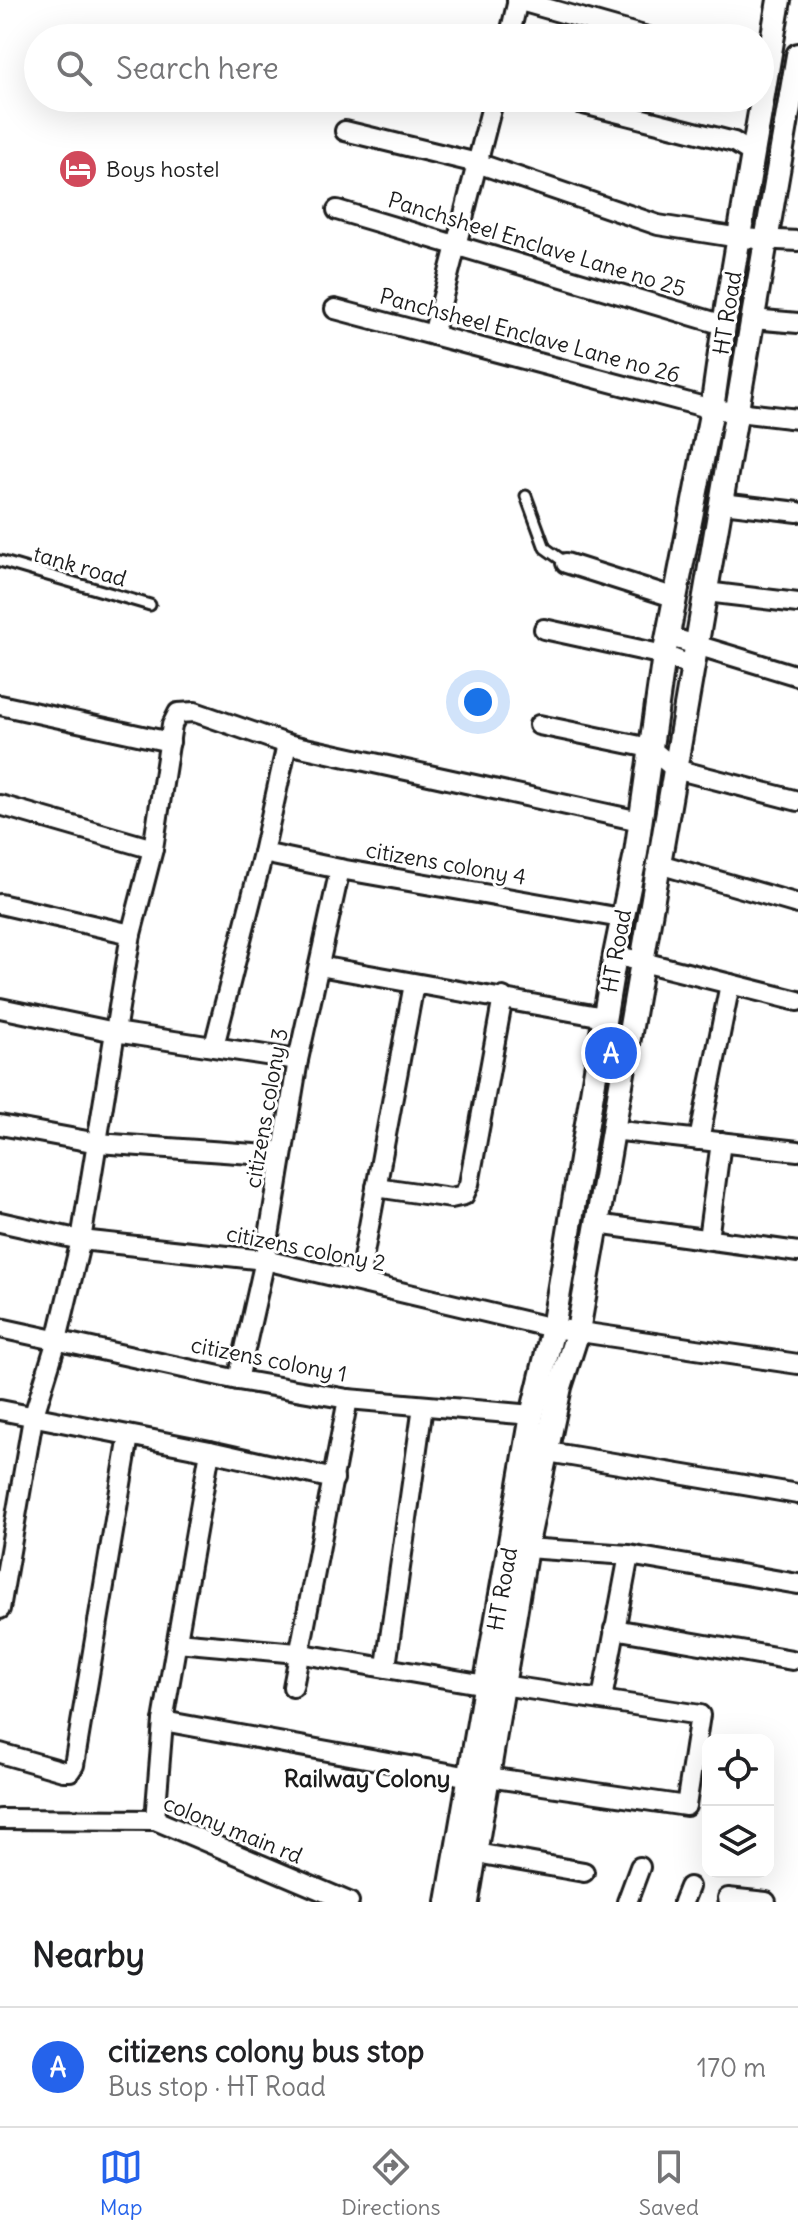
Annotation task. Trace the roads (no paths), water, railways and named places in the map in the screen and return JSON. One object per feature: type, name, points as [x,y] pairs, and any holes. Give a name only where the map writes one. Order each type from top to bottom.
[{"type":"street","points":[[512,24],[518,0],[602,24]]},
{"type":"street","name":"HT Road","points":[[774,24],[779,0]]},
{"type":"street","name":"HT Road","points":[[494,1685],[560,1387],[578,1331],[738,413],[765,238],[791,141],[798,55]]},
{"type":"street","points":[[433,335],[490,112]]},
{"type":"street","points":[[615,112],[734,142],[753,154]]},
{"type":"street","name":"HT Road","points":[[448,1902],[479,1777],[532,1415],[553,1328],[667,646],[712,409],[758,112]]},
{"type":"street","points":[[345,131],[477,163],[658,225],[740,238],[798,241]]},
{"type":"street","name":"Panchsheel Enclave Lane no 25","points":[[337,210],[724,325]]},
{"type":"street","name":"Panchsheel Enclave Lane no 26","points":[[335,309],[712,409],[798,419]]},
{"type":"street","points":[[752,319],[798,323]]},
{"type":"street","points":[[722,503],[798,512]]},
{"type":"street","points":[[566,563],[676,598]]},
{"type":"street","points":[[706,592],[798,603]]},
{"type":"street","points":[[544,629],[667,646],[696,643],[798,676]]},
{"type":"street","points":[[667,646],[692,666]]},
{"type":"street","points":[[0,705],[170,742]]},
{"type":"street","points":[[0,1609],[33,1418],[57,1340],[81,1240],[131,934],[153,849],[172,725],[178,713],[195,712],[287,744],[640,821]]},
{"type":"street","points":[[539,725],[650,748],[675,769],[798,801]]},
{"type":"street","points":[[214,1046],[287,744]]},
{"type":"street","points":[[0,805],[153,849]]},
{"type":"street","name":"citizens colony 4","points":[[263,853],[621,918]]},
{"type":"street","points":[[659,864],[798,904]]},
{"type":"street","name":"citizens colony 3","points":[[238,1380],[265,1260],[298,1060],[340,869]]},
{"type":"street","points":[[0,904],[131,934]]},
{"type":"street","points":[[615,955],[798,1001]]},
{"type":"street","points":[[319,966],[604,1017]]},
{"type":"street","points":[[359,1280],[414,984]]},
{"type":"street","points":[[699,1140],[730,984]]},
{"type":"street","points":[[376,1187],[451,1198],[464,1195],[469,1184],[503,997]]},
{"type":"street","points":[[0,1008],[115,1032],[298,1060]]},
{"type":"street","points":[[0,1125],[98,1143],[281,1156]]},
{"type":"street","points":[[612,1130],[798,1151]]},
{"type":"street","points":[[708,1239],[721,1142]]},
{"type":"street","name":"citizens colony 2","points":[[0,1222],[81,1240],[265,1260],[553,1328],[798,1364]]},
{"type":"street","points":[[597,1224],[798,1252]]},
{"type":"street","name":"citizens colony 1","points":[[0,1328],[238,1380],[348,1399],[532,1415]]},
{"type":"street","points":[[293,1687],[297,1653],[348,1399]]},
{"type":"street","points":[[386,1666],[423,1406]]},
{"type":"street","points":[[0,1410],[334,1479]]},
{"type":"street","points":[[0,1753],[63,1771],[70,1771],[74,1765],[129,1436]]},
{"type":"street","points":[[155,1820],[163,1721],[210,1451]]},
{"type":"street","points":[[548,1452],[798,1494]]},
{"type":"street","points":[[0,1504],[19,1508]]},
{"type":"street","points":[[526,1548],[629,1555],[798,1584]]},
{"type":"street","points":[[602,1699],[629,1555]]},
{"type":"street","points":[[614,1629],[792,1660]]},
{"type":"street","points":[[163,1721],[479,1777],[686,1806],[700,1715],[297,1653],[177,1642]]},
{"type":"street","name":"HT Road","points":[[467,1902],[476,1853],[479,1777]]},
{"type":"street","name":"colony main rd","points":[[0,1819],[155,1820],[349,1902]]},
{"type":"street","points":[[476,1853],[584,1872]]},
{"type":"street","points":[[627,1902],[640,1867]]},
{"type":"street","points":[[728,1898],[766,1902]]},
{"type":"lane","points":[[526,496],[545,548],[566,563]]},
{"type":"lane","name":"tank road","points":[[0,561],[150,605]]},
{"type":"place","name":"Boys hostel","points":[[78,169]]},
{"type":"place","name":"citizens colony bus stop","points":[[611,1053]]},
{"type":"district","name":"Railway Colony","points":[[367,1778]]}]
